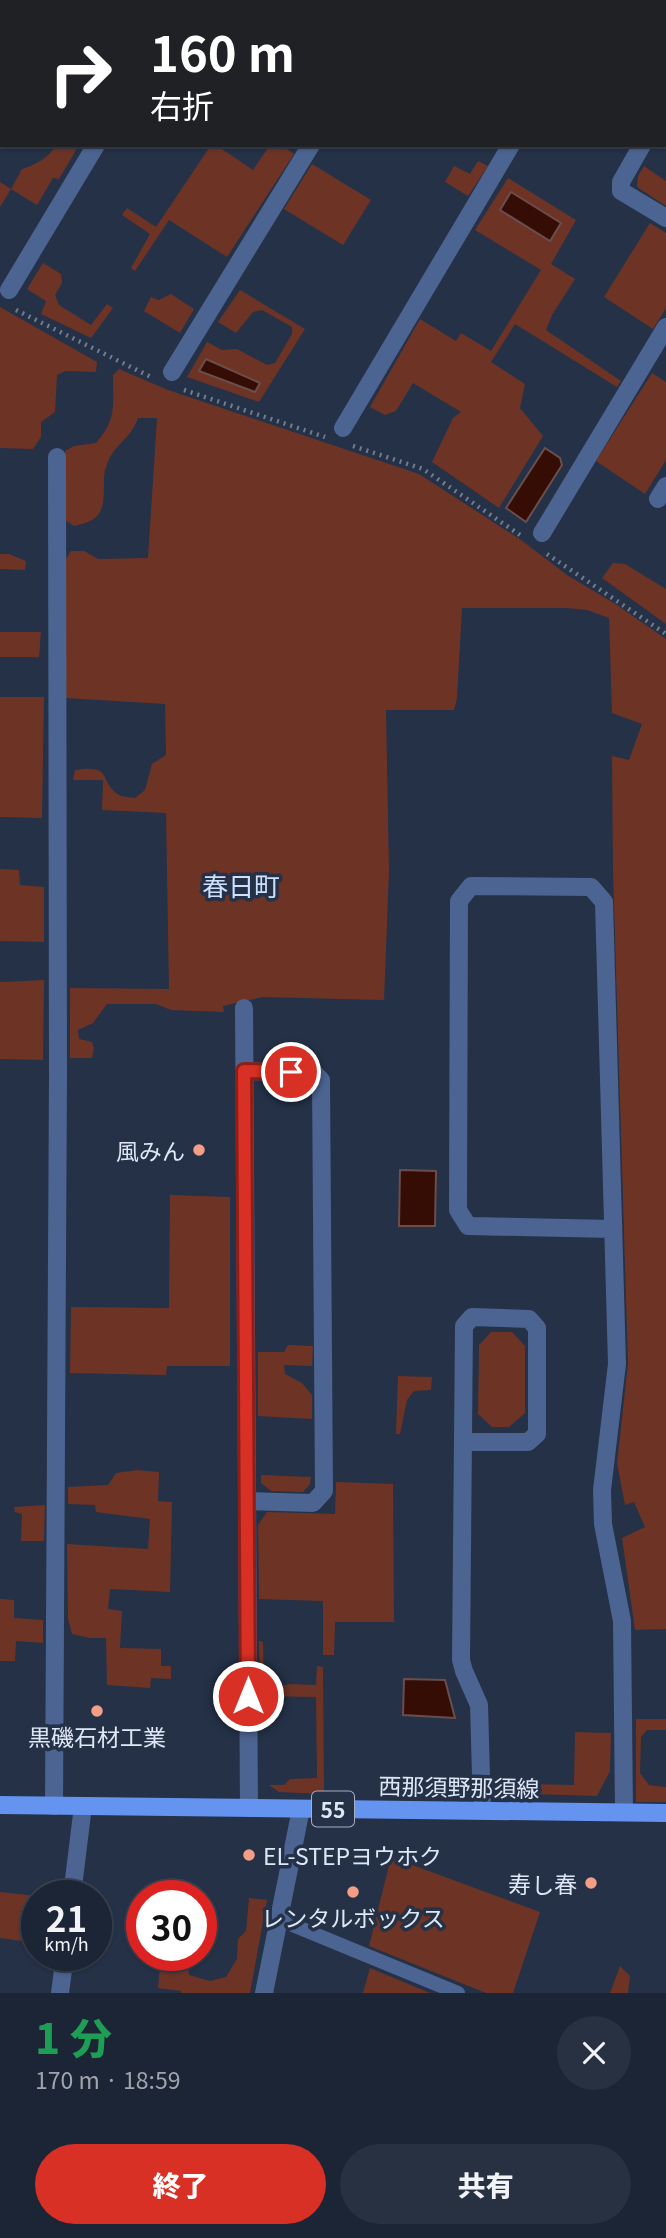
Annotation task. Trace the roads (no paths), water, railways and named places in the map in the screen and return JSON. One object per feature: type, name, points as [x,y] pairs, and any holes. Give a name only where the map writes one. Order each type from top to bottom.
[{"type":"main road","name":"西那須野那須線","points":[[0,1805],[666,1813]]},
{"type":"street","points":[[9,290],[95,147]]},
{"type":"street","points":[[171,381],[310,147]]},
{"type":"street","points":[[342,438],[510,147]]},
{"type":"street","points":[[641,147],[621,181],[621,191],[666,218]]},
{"type":"street","points":[[542,533],[666,327]]},
{"type":"street","points":[[54,1806],[58,1102],[57,457]]},
{"type":"street","points":[[612,1229],[468,1226],[458,1210],[459,901],[471,886],[591,887],[604,902],[617,1364],[602,1490],[603,1524],[622,1621],[624,1812]]},
{"type":"street","points":[[244,1008],[249,1808]]},
{"type":"street","points":[[244,1071],[314,1073],[321,1080],[324,1491],[313,1503],[248,1501]]},
{"type":"street","points":[[463,1442],[528,1442],[537,1434],[537,1328],[529,1319],[472,1317],[464,1326],[461,1660],[479,1705],[482,1810]]},
{"type":"street","points":[[74,1880],[83,1806]]},
{"type":"street","points":[[264,1993],[301,1809]]},
{"type":"street","points":[[60,1993],[63,1971]]},
{"type":"lane","points":[[278,1919],[458,1993]]},
{"type":"place","name":"風みん","points":[[199,1150]]},
{"type":"place","name":"黒磯石材工業","points":[[97,1711]]},
{"type":"place","name":"EL-STEPヨウホク","points":[[249,1855]]},
{"type":"place","name":"寿し春","points":[[591,1883]]},
{"type":"place","name":"レンタルボックス","points":[[353,1892]]},
{"type":"district","name":"春日町","points":[[241,884]]}]
